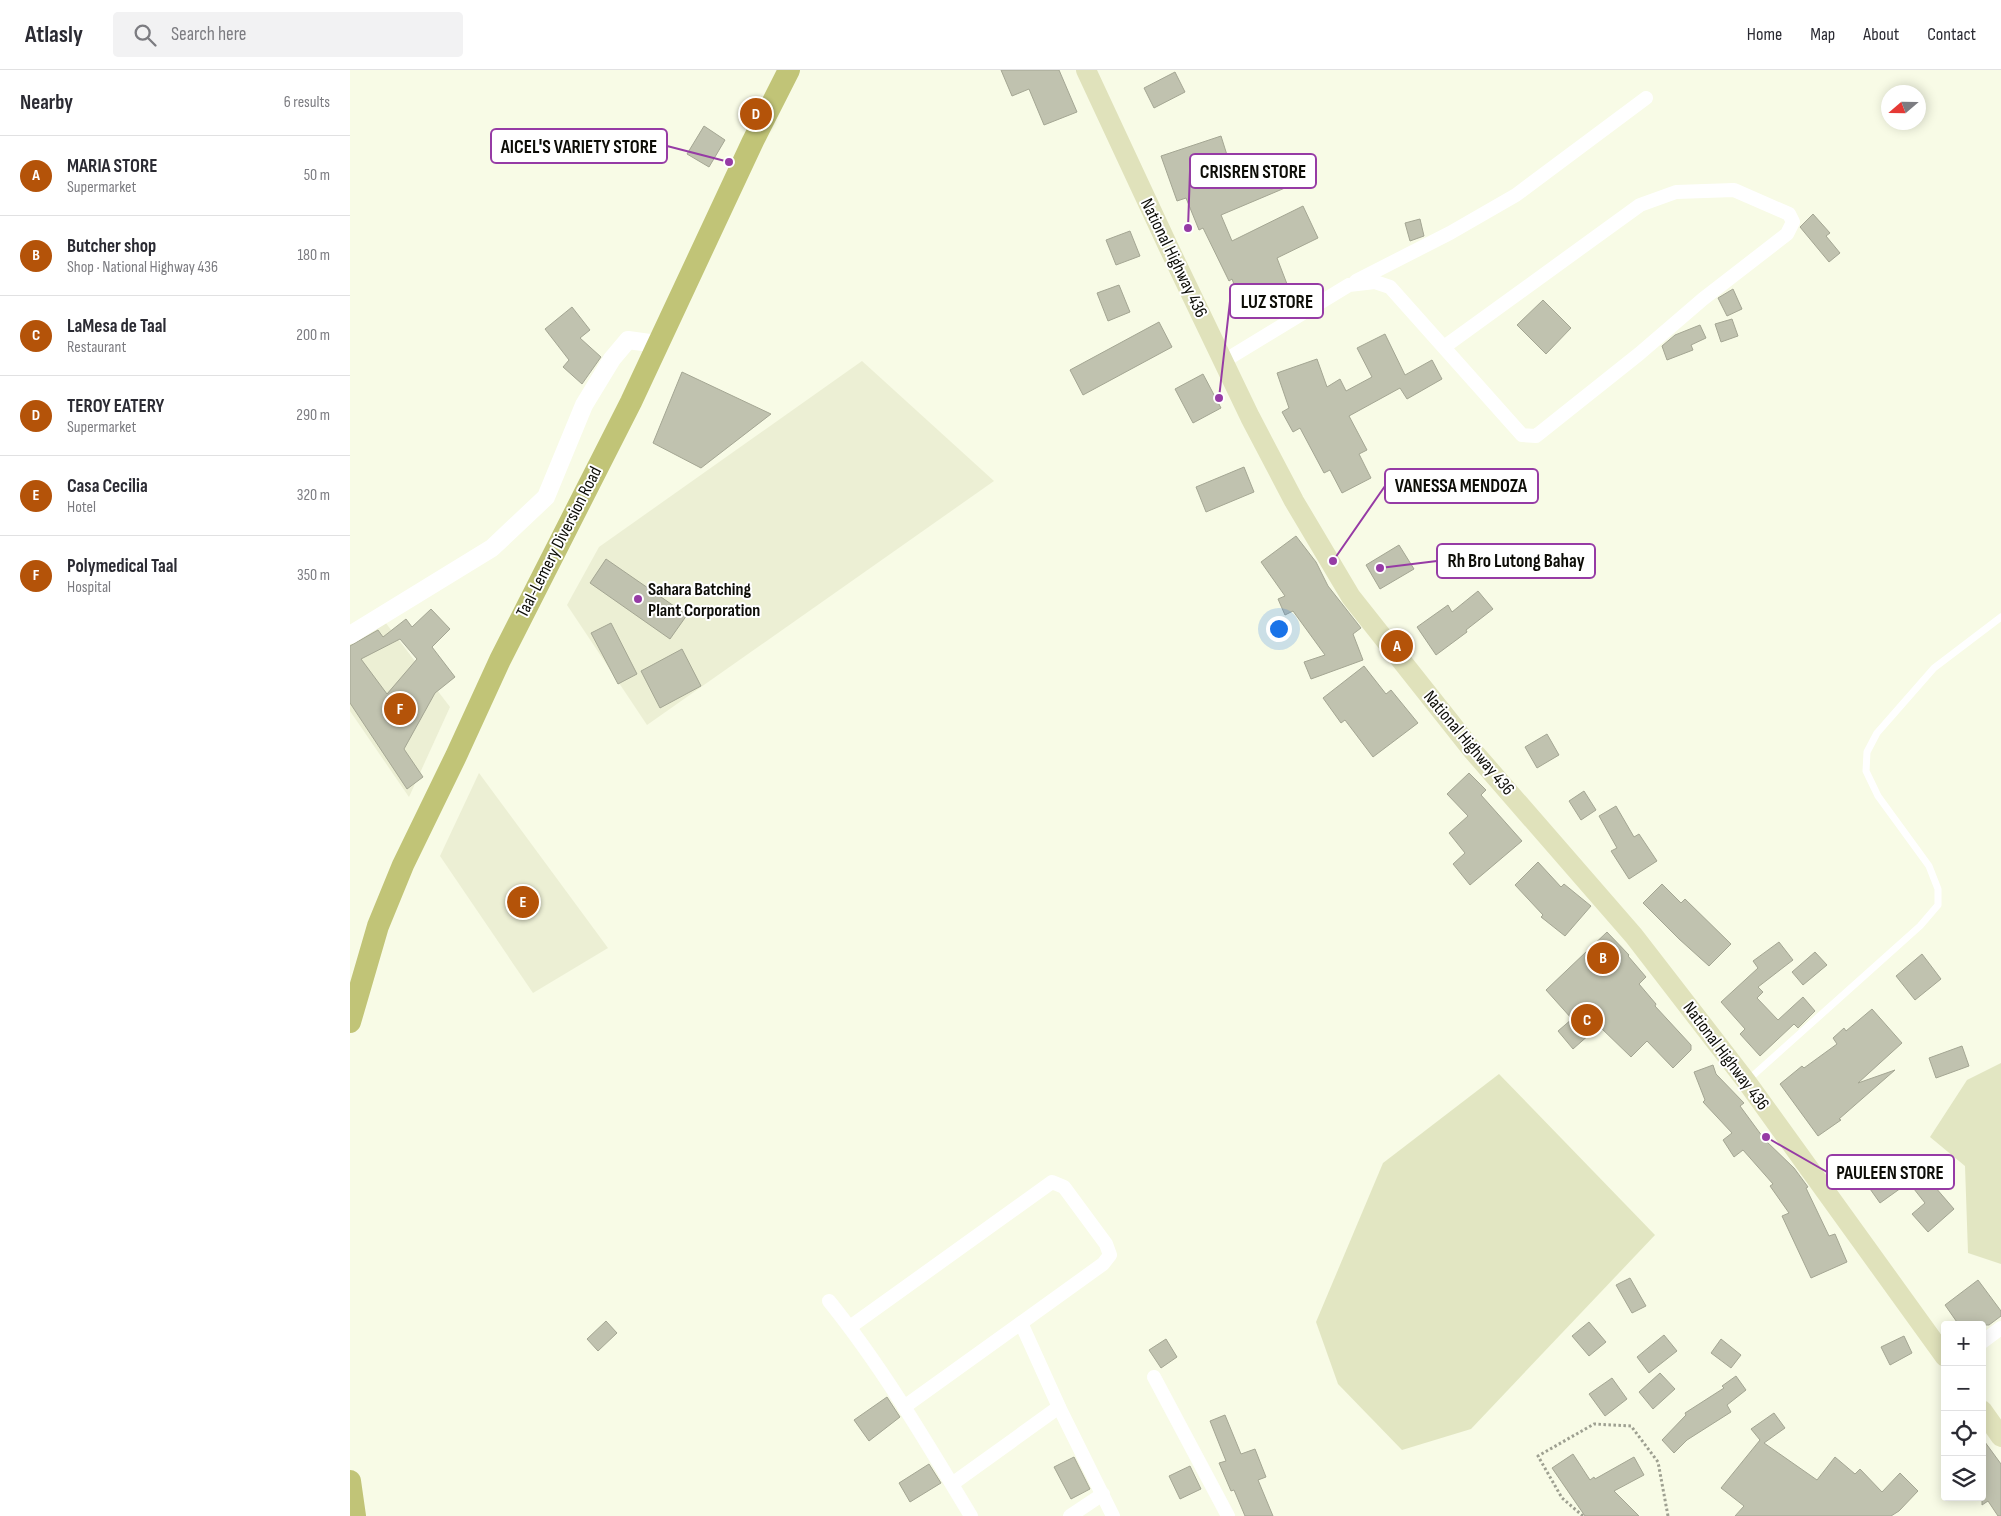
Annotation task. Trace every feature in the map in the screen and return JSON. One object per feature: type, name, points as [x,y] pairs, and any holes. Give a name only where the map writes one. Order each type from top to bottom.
[{"type":"main road","name":"Taal-Lemery Diversion Road","points":[[350,1022],[378,926],[403,865],[500,660],[631,402],[753,141],[789,70]]},
{"type":"main road","name":"National Highway 436","points":[[1086,70],[1168,246],[1294,501],[1351,597],[1473,750],[1634,936],[1746,1081],[1941,1351]]},
{"type":"main road","points":[[1983,1411],[2001,1437]]},
{"type":"main road","points":[[350,1480],[355,1516]]},
{"type":"street","points":[[1224,361],[1349,285],[1516,195],[1646,98]]},
{"type":"street","points":[[1349,285],[1375,282],[1390,287],[1522,435],[1536,436],[1703,299],[1787,234],[1793,222],[1789,214],[1734,190],[1676,192],[1640,205],[1444,347]]},
{"type":"street","points":[[350,634],[492,548],[546,497],[584,404],[612,359],[628,340],[657,344]]},
{"type":"street","points":[[850,1327],[1052,1182],[1064,1187],[1106,1244],[1110,1255],[1103,1264],[904,1407]]},
{"type":"street","points":[[830,1301],[850,1327],[904,1407],[971,1516]]},
{"type":"street","points":[[1020,1323],[1113,1516]]},
{"type":"street","points":[[1986,1339],[2001,1328]]},
{"type":"street","points":[[1154,1377],[1228,1516]]},
{"type":"street","points":[[952,1484],[1059,1407]]},
{"type":"street","points":[[1070,1516],[1104,1494]]},
{"type":"lane","points":[[1746,1081],[1920,926],[1938,905],[1938,889],[1929,866],[1878,796],[1866,771],[1867,752],[1877,733],[1934,668],[2001,617]]},
{"type":"path","points":[[1583,1516],[1562,1498],[1538,1456],[1594,1424],[1631,1426],[1658,1462],[1668,1516]]},
{"type":"shaded area","points":[[862,361],[994,481],[647,725],[567,605],[599,547]]},
{"type":"shaded area","points":[[385,622],[450,707],[409,797],[350,711],[350,645]]},
{"type":"shaded area","points":[[479,773],[608,948],[533,993],[440,856]]},
{"type":"shaded area","points":[[2001,1063],[2001,1264],[1968,1253],[1965,1166],[1930,1137],[1967,1080]]},
{"type":"shaded area","points":[[1499,1074],[1655,1235],[1471,1429],[1402,1450],[1338,1384],[1316,1322],[1383,1163]]},
{"type":"building","points":[[1001,70],[1059,70],[1077,112],[1044,125],[1029,89],[1012,96]]},
{"type":"building","points":[[1175,72],[1185,92],[1154,108],[1144,88]]},
{"type":"building","points":[[704,126],[725,140],[709,167],[687,154]]},
{"type":"building","points":[[1221,136],[1227,155],[1206,162],[1216,188],[1282,161],[1292,185],[1221,215],[1232,241],[1303,206],[1318,238],[1277,258],[1292,297],[1246,315],[1232,279],[1229,281],[1203,228],[1199,230],[1186,198],[1177,201],[1161,156]]},
{"type":"building","points":[[1813,214],[1830,233],[1826,236],[1840,253],[1829,262],[1800,227]]},
{"type":"building","points":[[1420,219],[1424,236],[1410,241],[1405,223]]},
{"type":"building","points":[[1130,231],[1140,256],[1116,265],[1106,240]]},
{"type":"building","points":[[1119,285],[1130,312],[1108,321],[1097,293]]},
{"type":"building","points":[[1733,289],[1742,309],[1727,316],[1718,298]]},
{"type":"building","points":[[1543,300],[1571,328],[1546,354],[1517,325]]},
{"type":"building","points":[[572,307],[590,330],[580,338],[601,357],[582,384],[563,367],[569,360],[545,329]]},
{"type":"building","points":[[1732,319],[1738,336],[1721,342],[1715,324]]},
{"type":"building","points":[[1159,322],[1172,347],[1083,395],[1070,370]]},
{"type":"building","points":[[1700,325],[1706,338],[1691,345],[1693,350],[1667,360],[1662,346],[1675,335]]},
{"type":"building","points":[[1385,334],[1405,375],[1432,360],[1442,379],[1407,399],[1400,388],[1349,416],[1367,450],[1359,454],[1371,478],[1342,493],[1330,470],[1324,473],[1300,428],[1293,432],[1282,412],[1289,408],[1277,373],[1317,359],[1327,387],[1340,379],[1346,391],[1372,377],[1357,348]]},
{"type":"building","points":[[682,372],[771,414],[701,468],[653,443]]},
{"type":"building","points":[[1203,374],[1221,408],[1193,423],[1175,389]]},
{"type":"building","points":[[1244,467],[1254,492],[1206,512],[1196,487]]},
{"type":"building","points":[[1296,536],[1316,562],[1328,586],[1361,628],[1353,634],[1363,660],[1311,679],[1304,662],[1325,655],[1293,611],[1285,615],[1278,599],[1285,596],[1261,562]]},
{"type":"building","points":[[1399,545],[1414,569],[1380,589],[1366,565]]},
{"type":"building","name":"Sahara Batching Plant Corporation","points":[[606,559],[687,615],[670,639],[590,583]]},
{"type":"building","points":[[1478,591],[1493,609],[1466,630],[1467,632],[1436,655],[1417,627],[1448,605],[1452,612]]},
{"type":"building","points":[[431,609],[450,629],[432,647],[455,677],[435,693],[404,749],[423,777],[407,789],[350,703],[350,646],[378,630],[383,637],[406,619],[412,627]],"holes":[[[400,639],[417,659],[387,694],[361,659]]]},
{"type":"building","points":[[611,623],[637,674],[618,684],[591,633]]},
{"type":"building","points":[[682,649],[701,686],[660,708],[641,671]]},
{"type":"building","points":[[1364,666],[1386,694],[1391,690],[1418,723],[1373,757],[1345,720],[1341,723],[1323,698]]},
{"type":"building","points":[[1547,734],[1559,755],[1537,768],[1525,747]]},
{"type":"building","points":[[1469,773],[1486,790],[1481,795],[1522,841],[1470,885],[1453,864],[1465,853],[1449,833],[1468,816],[1447,794]]},
{"type":"building","points":[[1584,791],[1596,810],[1581,820],[1569,801]]},
{"type":"building","points":[[1616,806],[1634,837],[1639,834],[1657,861],[1629,879],[1611,851],[1617,848],[1599,816]]},
{"type":"building","points":[[1538,862],[1561,887],[1564,884],[1591,906],[1565,936],[1541,917],[1543,915],[1515,885]]},
{"type":"building","points":[[1662,884],[1681,903],[1685,899],[1731,944],[1709,966],[1643,903]]},
{"type":"building","points":[[1607,932],[1629,955],[1646,977],[1639,984],[1656,1004],[1655,1006],[1691,1045],[1691,1050],[1673,1068],[1647,1041],[1631,1057],[1599,1026],[1573,1049],[1558,1031],[1572,1019],[1546,990]]},
{"type":"building","points":[[1779,942],[1793,960],[1758,987],[1763,992],[1757,998],[1778,1020],[1803,997],[1815,1011],[1798,1028],[1794,1024],[1760,1056],[1740,1034],[1745,1029],[1721,1002],[1758,968],[1753,961]]},
{"type":"building","points":[[1815,952],[1827,965],[1803,985],[1792,972]]},
{"type":"building","points":[[1922,954],[1941,979],[1915,1000],[1896,976]]},
{"type":"building","points":[[1872,1009],[1902,1043],[1858,1083],[1895,1070],[1839,1119],[1841,1120],[1818,1136],[1780,1084],[1802,1066],[1804,1068],[1837,1044],[1833,1038],[1844,1028],[1846,1031]]},
{"type":"building","points":[[1962,1046],[1969,1066],[1936,1078],[1929,1058]]},
{"type":"building","points":[[1713,1065],[1716,1074],[1744,1103],[1740,1106],[1765,1140],[1794,1168],[1808,1187],[1806,1188],[1829,1236],[1835,1234],[1847,1262],[1811,1278],[1782,1216],[1789,1213],[1770,1186],[1773,1184],[1743,1150],[1734,1157],[1723,1140],[1732,1133],[1703,1102],[1705,1100],[1694,1072]]},
{"type":"building","points":[[1878,1157],[1901,1188],[1880,1203],[1858,1172]]},
{"type":"building","points":[[1925,1158],[1937,1173],[1929,1180],[1954,1209],[1928,1232],[1912,1214],[1925,1203],[1903,1175]]},
{"type":"building","points":[[1630,1278],[1646,1306],[1632,1313],[1616,1285]]},
{"type":"building","points":[[1978,1280],[2001,1311],[2001,1316],[1989,1325],[1986,1325],[1986,1321],[1956,1321],[1945,1305]]},
{"type":"building","points":[[606,1321],[617,1333],[598,1351],[587,1339]]},
{"type":"building","points":[[1589,1322],[1606,1342],[1589,1356],[1572,1336]]},
{"type":"building","points":[[1664,1335],[1677,1351],[1649,1373],[1637,1357]]},
{"type":"building","points":[[1904,1336],[1912,1353],[1890,1365],[1881,1347]]},
{"type":"building","points":[[1166,1339],[1177,1357],[1161,1368],[1149,1350]]},
{"type":"building","points":[[1721,1339],[1741,1355],[1731,1368],[1711,1353]]},
{"type":"building","points":[[1660,1373],[1675,1389],[1653,1409],[1639,1392]]},
{"type":"building","points":[[1736,1376],[1746,1390],[1727,1405],[1731,1412],[1687,1440],[1674,1453],[1662,1440],[1686,1415],[1685,1413],[1724,1388],[1722,1386]]},
{"type":"building","points":[[1612,1378],[1627,1399],[1605,1416],[1589,1394]]},
{"type":"building","points":[[887,1397],[900,1417],[869,1441],[854,1420]]},
{"type":"building","points":[[1774,1413],[1785,1428],[1764,1443],[1817,1480],[1835,1457],[1855,1474],[1860,1469],[1882,1492],[1900,1473],[1918,1491],[1899,1511],[1891,1516],[1735,1516],[1744,1506],[1721,1488],[1760,1440],[1751,1429]]},
{"type":"building","points":[[1225,1415],[1241,1454],[1255,1449],[1266,1477],[1258,1480],[1273,1516],[1245,1516],[1234,1490],[1231,1491],[1219,1463],[1226,1461],[1210,1421]]},
{"type":"building","points":[[1986,1443],[2001,1464],[2001,1516],[1998,1516],[1988,1501],[1982,1505],[1982,1501],[1986,1501]]},
{"type":"building","points":[[1573,1454],[1590,1480],[1634,1457],[1644,1475],[1614,1491],[1639,1516],[1585,1516],[1552,1468]]},
{"type":"building","points":[[1074,1457],[1090,1489],[1071,1499],[1054,1467]]},
{"type":"building","points":[[929,1464],[941,1483],[910,1502],[899,1483]]},
{"type":"building","points":[[1190,1466],[1201,1489],[1180,1499],[1169,1476]]},
{"type":"place","name":"TEROY EATERY","points":[[756,114]]},
{"type":"place","name":"AICEL'S VARIETY STORE","points":[[729,162]]},
{"type":"place","name":"CRISREN STORE","points":[[1188,228]]},
{"type":"place","name":"LUZ STORE","points":[[1219,398]]},
{"type":"place","name":"VANESSA MENDOZA","points":[[1333,561]]},
{"type":"place","name":"Rh Bro Lutong Bahay","points":[[1380,568]]},
{"type":"place","name":"Sahara Batching Plant Corporation","points":[[638,599]]},
{"type":"place","name":"MARIA STORE","points":[[1397,646]]},
{"type":"place","name":"Polymedical Taal","points":[[400,709]]},
{"type":"place","name":"Casa Cecilia","points":[[523,902]]},
{"type":"place","name":"Butcher shop","points":[[1603,958]]},
{"type":"place","name":"LaMesa de Taal","points":[[1587,1020]]},
{"type":"place","name":"PAULEEN STORE","points":[[1766,1137]]}]
